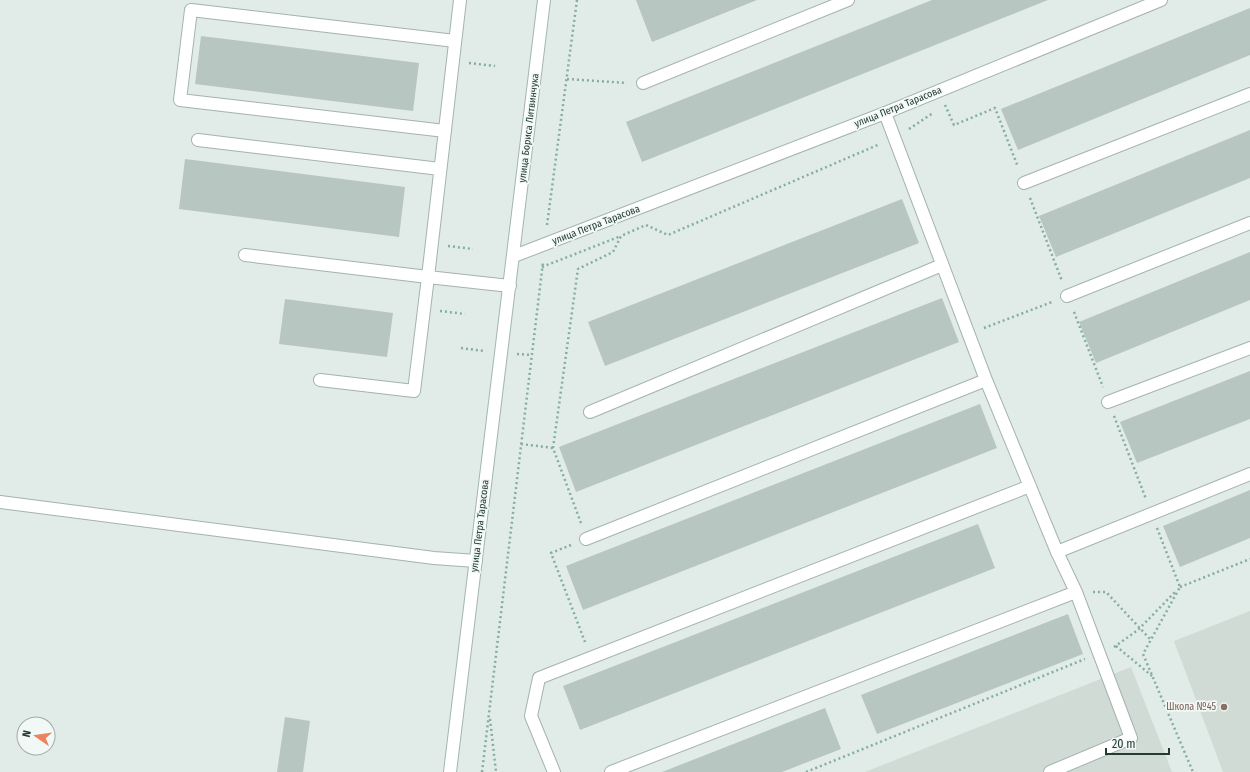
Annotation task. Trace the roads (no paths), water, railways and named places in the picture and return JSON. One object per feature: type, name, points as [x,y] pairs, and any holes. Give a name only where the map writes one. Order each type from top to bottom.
[{"type":"street","points":[[320,380],[414,391],[460,0]]},
{"type":"street","name":"улица Бориса Литвинчука","points":[[514,256],[544,0]]},
{"type":"street","points":[[643,84],[848,0]]},
{"type":"street","name":"улица Петра Тарасова","points":[[450,772],[514,256],[885,113],[1144,3],[1161,0]]},
{"type":"street","points":[[445,131],[180,100],[191,10],[455,41]]},
{"type":"street","points":[[1024,184],[1250,94]]},
{"type":"street","points":[[885,113],[986,380],[1057,552],[1076,592],[1098,654],[1131,738],[1050,772]]},
{"type":"street","points":[[198,140],[440,169]]},
{"type":"street","points":[[1067,296],[1250,223]]},
{"type":"street","points":[[245,255],[510,286]]},
{"type":"street","points":[[590,412],[942,265]]},
{"type":"street","points":[[1108,402],[1250,348]]},
{"type":"street","points":[[586,539],[986,380]]},
{"type":"street","points":[[1057,552],[1250,474]]},
{"type":"street","points":[[554,772],[531,716],[540,678],[1030,486]]},
{"type":"street","points":[[0,502],[434,558],[476,561]]},
{"type":"street","points":[[611,772],[1076,592]]},
{"type":"place","name":"Школа №45","points":[[1224,707]]}]
